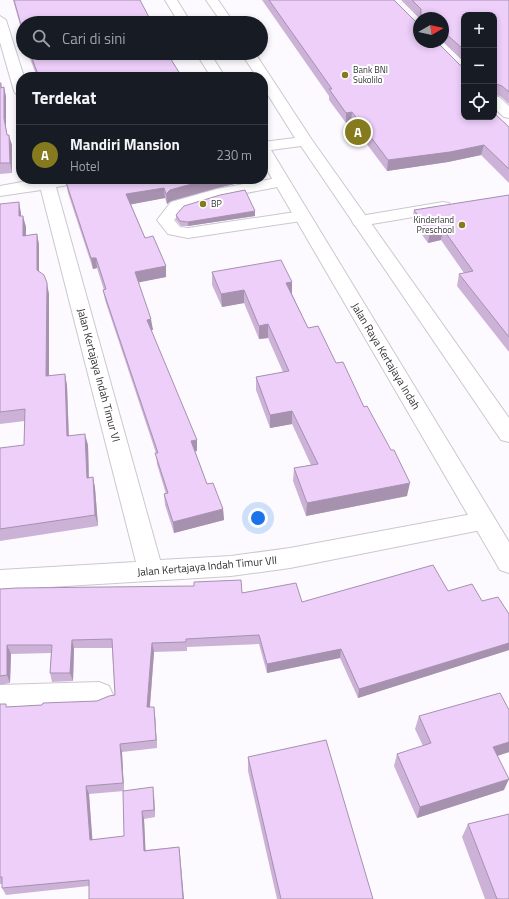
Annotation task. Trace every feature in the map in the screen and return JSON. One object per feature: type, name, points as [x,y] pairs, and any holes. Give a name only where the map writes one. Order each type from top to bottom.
[{"type":"main road","points":[[170,0],[180,16]]},
{"type":"main road","points":[[212,0],[223,16]]},
{"type":"main road","points":[[0,20],[16,74]]},
{"type":"main road","points":[[207,60],[215,72]]},
{"type":"main road","points":[[253,60],[260,72]]},
{"type":"main road","points":[[268,84],[360,221],[509,434]]},
{"type":"main road","points":[[497,103],[509,114]]},
{"type":"main road","points":[[268,146],[305,141]]},
{"type":"main road","name":"Jalan Raya Kertajaya Indah","points":[[268,158],[509,563]]},
{"type":"main road","points":[[282,182],[217,194],[177,206],[165,220],[170,230],[177,233],[188,233],[302,216]]},
{"type":"main road","points":[[0,191],[37,184]]},
{"type":"main road","name":"Jalan Kertajaya Indah Timur VI","points":[[48,184],[150,572]]},
{"type":"main road","points":[[360,221],[456,204]]},
{"type":"main road","name":"Jalan Kertajaya Indah Timur VII","points":[[0,580],[231,566],[290,558],[483,521]]},
{"type":"main road","points":[[0,698],[99,694]]},
{"type":"building","points":[[14,0],[140,0],[148,16],[18,16]]},
{"type":"building","points":[[269,0],[394,0],[413,19],[413,48],[443,48],[461,65],[461,120],[497,120],[497,116],[509,127],[509,169],[484,145],[450,152],[388,160],[352,112],[346,113],[329,89],[332,89]]},
{"type":"building","points":[[412,0],[509,0],[509,92],[502,86],[497,84],[497,12],[461,12],[461,47],[449,36],[449,12],[421,12],[421,9]]},
{"type":"building","points":[[33,60],[171,60],[179,72],[37,72]]},
{"type":"building","points":[[0,83],[1,88],[4,87],[4,118],[7,135],[9,135],[10,163],[0,163]]},
{"type":"building","points":[[67,184],[192,184],[170,190],[166,194],[164,188],[126,194],[145,238],[153,236],[166,266],[135,272],[151,319],[147,320],[197,440],[191,441],[207,484],[213,483],[223,509],[173,522],[164,494],[168,493],[155,453],[158,453],[103,290],[106,289],[96,258],[91,258]]},
{"type":"building","points":[[245,190],[255,211],[188,222],[180,221],[176,215],[184,206],[220,195]]},
{"type":"building","points":[[509,195],[509,337],[459,274],[473,271],[443,229],[430,232],[414,210]]},
{"type":"building","points":[[19,202],[19,216],[23,216],[23,236],[37,234],[37,270],[44,275],[47,283],[46,376],[65,374],[67,436],[85,434],[87,478],[93,477],[95,515],[0,529],[0,448],[24,445],[25,409],[0,412],[0,204]]},
{"type":"building","points":[[281,260],[292,282],[286,283],[308,328],[318,326],[336,363],[343,362],[364,407],[367,406],[391,450],[394,450],[410,483],[307,503],[294,468],[318,464],[292,411],[270,415],[256,377],[289,371],[268,324],[259,326],[244,290],[221,294],[212,272]]},
{"type":"building","points":[[433,565],[448,591],[472,584],[482,601],[498,597],[509,614],[509,643],[359,689],[341,649],[267,664],[259,635],[186,639],[186,642],[152,643],[147,707],[154,707],[156,740],[120,744],[123,783],[86,786],[90,840],[124,836],[123,791],[153,787],[154,810],[142,811],[144,851],[179,847],[183,899],[89,899],[89,880],[2,888],[2,877],[0,877],[0,704],[6,704],[6,707],[42,705],[43,703],[97,701],[115,695],[112,639],[72,640],[70,673],[50,673],[52,645],[7,645],[7,675],[0,676],[0,589],[194,586],[194,582],[241,580],[242,593],[296,583],[302,602]]},
{"type":"building","points":[[500,693],[509,710],[509,742],[493,747],[509,779],[420,807],[397,754],[431,743],[419,716]]},
{"type":"building","points":[[326,740],[373,899],[281,899],[248,757]]},
{"type":"building","points":[[509,814],[509,899],[497,899],[468,824]]},
{"type":"place","name":"Bank BNI Sukolilo","points":[[345,75]]},
{"type":"place","name":"Mandiri Mansion","points":[[358,132]]},
{"type":"place","name":"BP","points":[[203,204]]},
{"type":"place","name":"Kinderland Preschool","points":[[462,225]]}]
